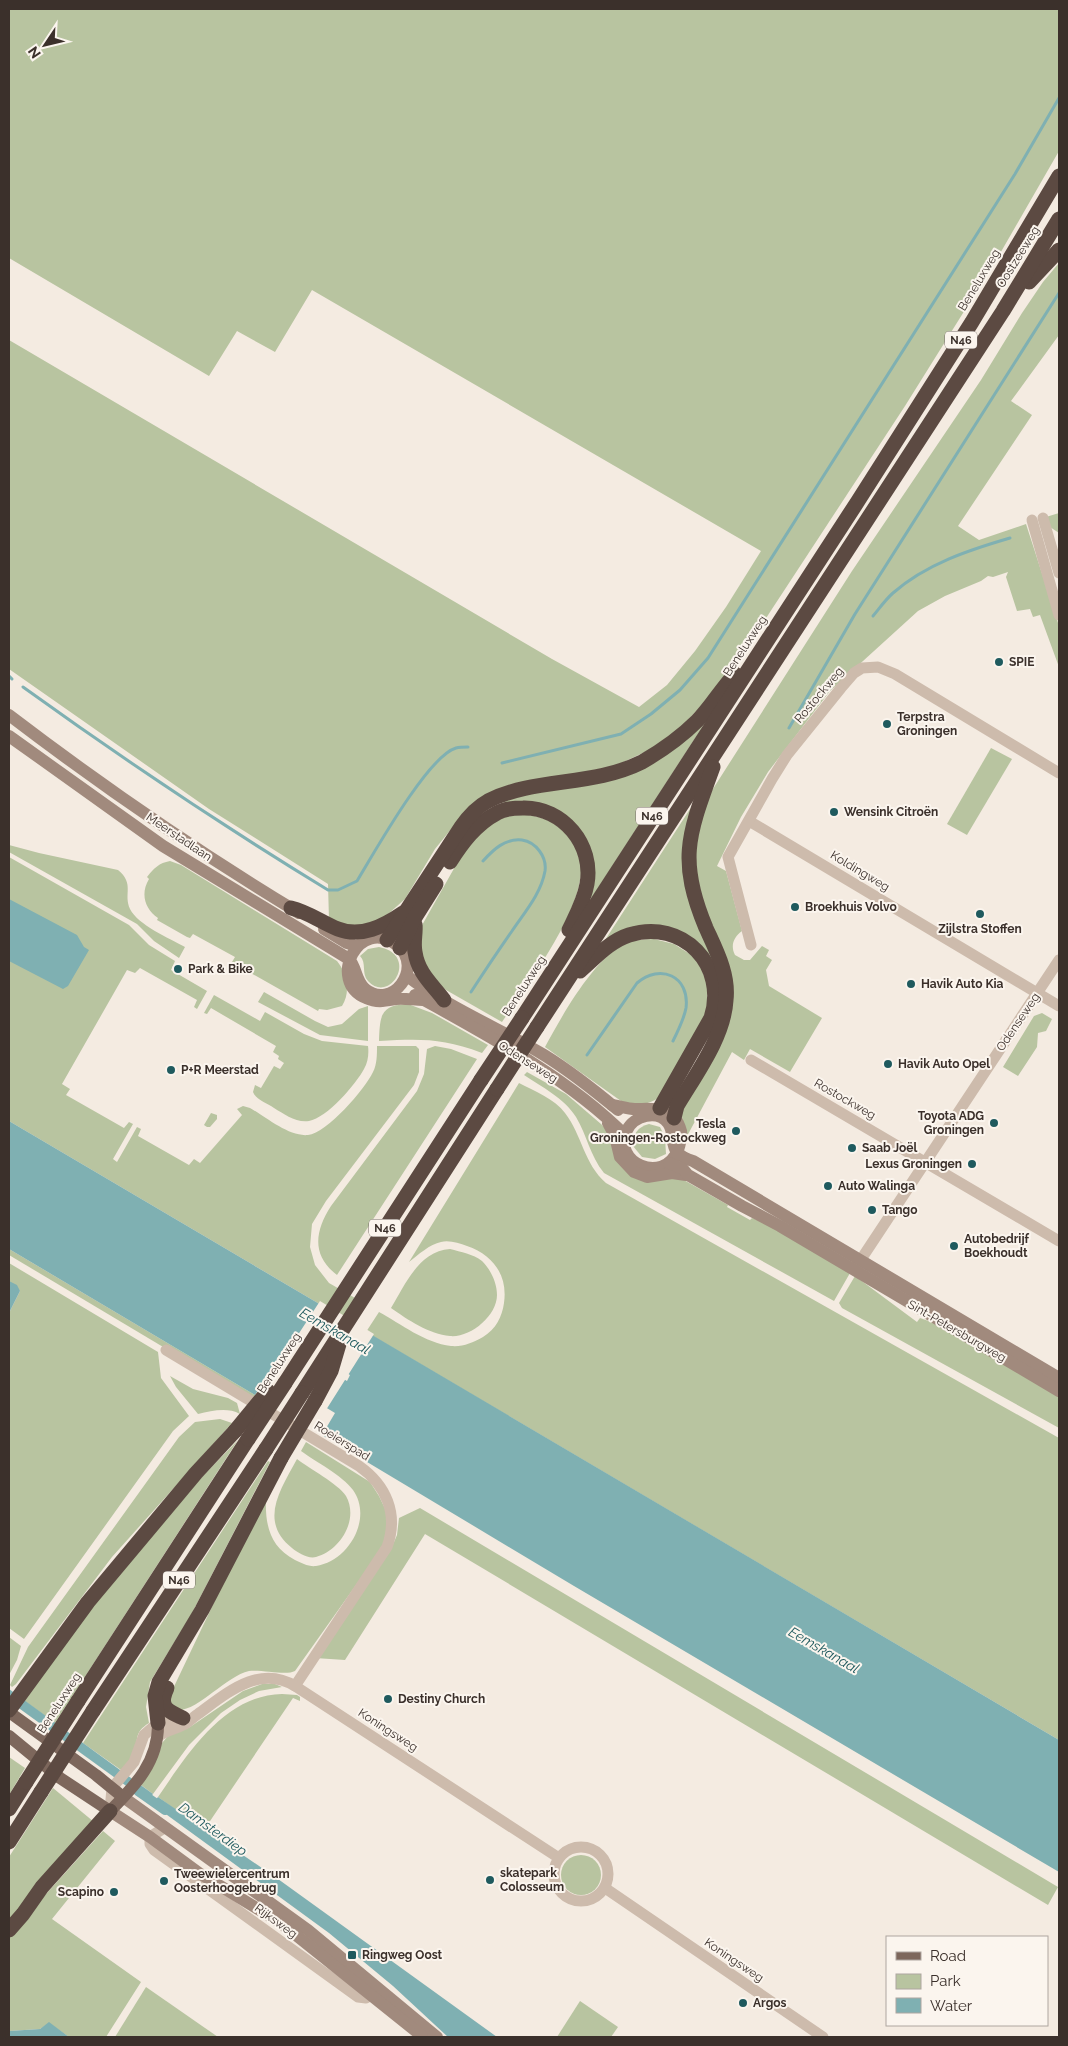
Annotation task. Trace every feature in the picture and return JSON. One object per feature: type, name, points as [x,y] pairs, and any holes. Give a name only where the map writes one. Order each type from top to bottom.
[{"type":"highway","name":"Beneluxweg","points":[[9,1809],[78,1701],[268,1392],[289,1376],[522,1018],[858,501],[967,330],[1059,176]]},
{"type":"highway","name":"Oostzeeweg","points":[[1003,311],[1059,219]]},
{"type":"highway","name":"N46","points":[[9,1842],[266,1449],[497,1088],[1003,311],[1059,250]]},
{"type":"highway","name":"N46","points":[[400,948],[410,915],[460,827],[473,812],[487,801],[510,792],[604,776],[642,762],[670,743],[698,720],[730,680],[767,640]]},
{"type":"highway","name":"N46","points":[[674,1118],[678,1106],[722,1025],[727,998],[723,970],[697,906],[690,882],[688,852],[693,821],[723,741]]},
{"type":"highway","name":"N46","points":[[387,940],[410,915],[460,846],[487,818],[506,810],[530,808],[545,811],[558,817],[570,827],[583,848],[588,869],[587,883],[578,911],[538,992]]},
{"type":"highway","name":"N46","points":[[291,908],[303,911],[338,929],[358,933],[410,915]]},
{"type":"highway","points":[[410,915],[416,928],[414,938],[418,964],[427,980],[444,1000]]},
{"type":"highway","name":"N46","points":[[566,984],[613,944],[637,933],[659,933],[676,937],[688,943],[704,958],[713,978],[715,1006],[704,1033],[658,1112]]},
{"type":"highway","name":"N46","points":[[158,1730],[155,1710],[156,1689],[190,1630],[281,1458],[331,1371],[343,1328]]},
{"type":"highway","name":"N46","points":[[12,1705],[88,1602],[196,1473],[242,1435]]},
{"type":"highway","name":"N46","points":[[190,1630],[184,1655],[163,1698],[164,1705],[168,1710],[190,1716]]},
{"type":"highway","points":[[9,1930],[42,1887],[110,1811]]},
{"type":"main road","name":"Meerstadlaan","points":[[9,715],[99,783],[172,833],[347,943],[357,946]]},
{"type":"main road","name":"Meerstadlaan","points":[[9,736],[163,846],[349,959]]},
{"type":"main road","points":[[377,938],[387,940],[400,948],[407,963],[407,976],[398,994],[378,1002],[361,996],[353,988],[349,980],[349,959],[357,946],[377,938]]},
{"type":"main road","name":"Odenseweg","points":[[407,976],[444,1000],[543,1054],[568,1070],[612,1105],[639,1114]]},
{"type":"main road","name":"Odenseweg","points":[[398,994],[423,1000],[536,1066],[560,1081],[625,1135]]},
{"type":"main road","points":[[658,1112],[671,1129],[675,1153],[688,1175]]},
{"type":"main road","points":[[658,1112],[674,1118],[681,1132],[675,1153],[663,1166],[650,1168],[637,1164],[628,1154],[624,1141],[629,1126],[639,1114],[658,1112]]},
{"type":"main road","points":[[606,1118],[615,1136],[620,1157],[628,1168],[634,1172],[647,1177],[672,1173],[688,1175],[858,1265]]},
{"type":"main road","points":[[675,1153],[693,1161],[858,1265]]},
{"type":"main road","name":"Sint-Petersburgweg","points":[[858,1265],[1059,1378]]},
{"type":"main road","name":"Sint-Petersburgweg","points":[[858,1265],[1059,1391]]},
{"type":"main road","name":"Rijksweg","points":[[12,1705],[96,1774],[119,1781],[130,1789],[143,1813],[308,1930],[424,2037]]},
{"type":"main road","points":[[110,1811],[130,1789],[154,1756],[158,1730]]},
{"type":"main road","name":"Rijksweg","points":[[9,1736],[60,1778],[150,1837],[199,1873],[281,1923],[437,2037]]},
{"type":"street","points":[[1059,573],[1038,519],[1059,615]]},
{"type":"street","name":"Rostockweg","points":[[750,945],[728,857],[787,755],[832,698],[854,673],[862,668],[878,667],[894,674],[1059,774]]},
{"type":"street","name":"Koldingweg","points":[[749,821],[1059,1006]]},
{"type":"street","name":"Odenseweg","points":[[858,1265],[1059,960]]},
{"type":"street","name":"Rostockweg","points":[[752,1060],[1059,1241]]},
{"type":"street","name":"Roeierspad","points":[[166,1350],[358,1466],[376,1481],[386,1496],[392,1521],[387,1547],[295,1686]]},
{"type":"street","name":"Koningsweg","points":[[158,1730],[190,1716],[257,1678],[280,1679],[295,1686],[559,1858]]},
{"type":"street","points":[[110,1811],[119,1781],[137,1757],[144,1735],[152,1726],[158,1730]]},
{"type":"street","points":[[150,1837],[164,1828]]},
{"type":"street","points":[[579,1847],[596,1851],[604,1860],[608,1871],[605,1888],[596,1898],[590,1900],[578,1902],[566,1898],[555,1883],[554,1870],[559,1858],[567,1850],[579,1847]]},
{"type":"street","name":"Koningsweg","points":[[605,1888],[823,2037]]},
{"type":"green space","points":[[9,9],[1059,9],[1059,151],[998,257],[905,406],[753,638],[705,702],[679,729],[649,750],[615,766],[533,782],[452,828],[435,849],[405,899],[377,921],[354,927],[329,920],[328,884],[209,809],[9,669],[9,340],[552,659],[639,707],[667,685],[695,651],[726,607],[761,551],[312,290],[275,352],[237,331],[209,376],[9,258]]},
{"type":"green space","points":[[1059,263],[1059,335],[1011,401],[1032,415],[958,526],[979,540],[1026,524],[1059,626],[1059,667],[1040,615],[1033,617],[1030,609],[1017,611],[1006,577],[1008,572],[993,577],[988,576],[918,611],[830,691],[768,772],[741,817],[717,866],[726,871],[742,931],[734,942],[735,955],[744,960],[750,960],[762,946],[769,950],[766,956],[772,960],[766,970],[769,986],[822,1018],[790,1072],[750,1049],[744,1060],[732,1052],[685,1140],[681,1109],[727,1024],[706,915],[694,867],[696,831],[711,792],[852,571],[981,380],[1022,313],[1043,282]]},
{"type":"green space","points":[[1059,513],[1059,533],[1050,527],[1046,517]]},
{"type":"green space","points":[[714,709],[591,899],[589,849],[526,802],[479,816],[513,797],[605,780]]},
{"type":"green space","points":[[991,748],[1012,759],[967,835],[947,824]]},
{"type":"green space","points":[[692,806],[684,839],[715,967],[659,929],[596,954]]},
{"type":"green space","points":[[518,814],[532,815],[544,819],[560,828],[574,845],[580,858],[581,867],[579,885],[573,905],[563,926],[539,968],[502,1022],[446,990],[433,980],[419,958],[421,927],[465,849],[478,831],[501,818]]},
{"type":"green space","points":[[9,845],[118,870],[126,880],[128,904],[134,915],[154,931],[185,947],[179,958],[154,941],[137,924],[9,852]]},
{"type":"green space","points":[[9,857],[129,925],[149,945],[175,961],[171,970],[207,991],[197,1009],[194,1007],[197,1000],[140,968],[135,973],[127,970],[62,1084],[70,1089],[66,1095],[124,1128],[129,1122],[133,1124],[113,1159],[117,1162],[137,1127],[141,1129],[138,1136],[189,1165],[194,1159],[200,1163],[242,1115],[237,1109],[243,1106],[250,1108],[286,1130],[301,1135],[308,1135],[325,1127],[335,1119],[369,1080],[375,1066],[377,1046],[416,1046],[419,1049],[419,1072],[414,1085],[326,1201],[312,1224],[310,1247],[315,1265],[329,1283],[362,1302],[350,1322],[9,1121]]},
{"type":"green space","points":[[170,861],[181,865],[337,961],[347,983],[345,1001],[342,1006],[327,1010],[319,1009],[318,1011],[235,964],[232,962],[235,957],[193,934],[190,938],[187,937],[157,920],[158,918],[145,901],[145,890],[149,879],[147,877],[157,866]]},
{"type":"green space","points":[[654,939],[674,944],[693,956],[699,964],[707,982],[707,1017],[660,1097],[646,1104],[631,1104],[621,1101],[545,1047],[580,989],[603,961],[615,950],[627,943]]},
{"type":"green space","points":[[379,947],[391,952],[398,959],[399,968],[397,976],[392,983],[385,987],[376,987],[368,981],[360,956],[368,949]]},
{"type":"green space","points":[[264,992],[328,1027],[342,1024],[359,1009],[368,1006],[368,1041],[320,1035],[258,1002]]},
{"type":"green space","points":[[214,995],[260,1021],[265,1012],[304,1034],[322,1041],[368,1046],[368,1058],[365,1066],[348,1091],[324,1114],[309,1121],[299,1121],[290,1118],[259,1099],[253,1092],[255,1085],[261,1088],[274,1066],[280,1069],[284,1063],[273,1052],[276,1046],[211,1008],[207,1014],[204,1013]]},
{"type":"green space","points":[[408,1004],[432,1013],[488,1045],[482,1053],[443,1042],[379,1041],[383,1014],[392,1007]]},
{"type":"green space","points":[[1042,1013],[1052,1019],[1046,1031],[1038,1033],[1037,1047],[1018,1076],[1003,1067],[1034,1016]]},
{"type":"green space","points":[[435,1046],[451,1049],[477,1059],[337,1275],[323,1259],[319,1251],[319,1234],[326,1215],[417,1091],[424,1074],[427,1049]]},
{"type":"green space","points":[[527,1072],[566,1094],[601,1124],[607,1130],[612,1146],[682,1179],[750,1220],[752,1218],[765,1223],[850,1273],[834,1301],[604,1173],[595,1160],[580,1124],[571,1110],[552,1093],[524,1075]]},
{"type":"green space","points":[[519,1083],[544,1096],[561,1108],[571,1122],[593,1167],[606,1183],[1059,1438],[1059,1740],[366,1332],[379,1312],[432,1341],[451,1346],[460,1346],[483,1337],[498,1322],[504,1303],[504,1284],[497,1267],[484,1255],[464,1245],[444,1241],[428,1247],[409,1262]]},
{"type":"green space","points":[[211,1113],[217,1115],[217,1119],[210,1127],[207,1127],[204,1125]]},
{"type":"green space","points":[[649,1124],[660,1127],[665,1137],[666,1154],[655,1159],[642,1157],[633,1146],[636,1132]]},
{"type":"green space","points":[[9,1249],[255,1395],[252,1400],[9,1255]]},
{"type":"green space","points":[[450,1249],[471,1255],[482,1261],[493,1277],[497,1290],[496,1303],[487,1318],[474,1329],[458,1336],[442,1335],[434,1332],[412,1322],[391,1308],[421,1262],[439,1251]]},
{"type":"green space","points":[[9,1263],[158,1352],[161,1378],[189,1416],[173,1431],[24,1639],[9,1628],[9,1313],[20,1291],[9,1285]]},
{"type":"green space","points":[[855,1276],[917,1322],[920,1318],[937,1324],[1059,1395],[1059,1428],[842,1308],[839,1303]]},
{"type":"green space","points":[[170,1376],[193,1389],[228,1398],[237,1403],[240,1414],[225,1410],[198,1414],[176,1387]]},
{"type":"green space","points":[[220,1419],[232,1423],[112,1557],[12,1687],[10,1685],[28,1647],[179,1437],[195,1422]]},
{"type":"green space","points":[[238,1440],[55,1723],[22,1699],[61,1644],[199,1480]]},
{"type":"green space","points":[[306,1442],[370,1482],[389,1517],[383,1547],[295,1671],[286,1673],[249,1671],[231,1679],[203,1700],[185,1709],[177,1710],[170,1702],[170,1695],[240,1548],[266,1499],[268,1526],[271,1534],[280,1549],[295,1560],[313,1566],[328,1562],[339,1556],[354,1537],[359,1525],[359,1501],[348,1484],[301,1451]]},
{"type":"green space","points":[[297,1459],[342,1491],[349,1505],[349,1524],[340,1541],[333,1548],[316,1557],[306,1556],[294,1550],[282,1538],[276,1527],[274,1516],[279,1493]]},
{"type":"green space","points":[[268,1461],[270,1462],[191,1615],[150,1682],[146,1707],[149,1723],[141,1730],[137,1737],[133,1756],[121,1770],[83,1743]]},
{"type":"green space","points":[[420,1508],[1058,1887],[1048,1905],[425,1534],[345,1660],[315,1658],[391,1549],[397,1535],[399,1518]]},
{"type":"green space","points":[[9,1637],[21,1646],[17,1660],[9,1675]]},
{"type":"green space","points":[[262,1684],[275,1684],[282,1687],[259,1691],[240,1700],[221,1713],[189,1745],[153,1794],[141,1785],[162,1743],[168,1736],[190,1727],[243,1691]]},
{"type":"green space","points":[[282,1694],[297,1695],[300,1697],[300,1701],[293,1698],[204,1830],[158,1797],[195,1746],[225,1716],[242,1705],[261,1697]]},
{"type":"green space","points":[[9,1757],[25,1768],[9,1795]]},
{"type":"green space","points":[[53,1788],[94,1822],[9,1924],[9,1857]]},
{"type":"green space","points":[[103,1831],[115,1841],[52,1919],[141,1982],[106,2037],[69,2037],[49,2023],[40,2029],[9,2031],[9,1935]]},
{"type":"green space","points":[[585,1855],[592,1858],[598,1864],[601,1875],[600,1883],[592,1892],[585,1895],[577,1895],[570,1892],[562,1883],[561,1871],[564,1864],[573,1856]]},
{"type":"green space","points":[[146,1987],[218,2037],[115,2037]]},
{"type":"green space","points":[[580,2001],[618,2027],[611,2037],[557,2037]]},
{"type":"water","points":[[9,899],[77,935],[84,947],[89,950],[68,986],[63,989],[9,961]]},
{"type":"water","name":"Eemskanaal","points":[[9,1121],[1059,1740],[1059,1872],[322,1435],[335,1413],[269,1373],[255,1395],[9,1249]],"holes":[[[291,1340],[350,1375],[347,1381],[287,1346]]]},
{"type":"water","points":[[9,1281],[17,1285],[20,1291],[9,1313]]},
{"type":"water","points":[[9,1689],[153,1794],[147,1801],[9,1701]]},
{"type":"water","points":[[158,1797],[278,1879],[497,2037],[448,2037],[393,1986],[329,1933],[152,1804]]},
{"type":"water","points":[[49,2022],[69,2037],[9,2037],[9,2031],[40,2029]]},
{"type":"pier","points":[[320,1301],[374,1334],[326,1410],[271,1377],[292,1345],[346,1378],[292,1344]]},
{"type":"waterway","points":[[502,763],[621,734],[651,714],[680,690],[708,658],[1015,174],[1059,98]]},
{"type":"waterway","points":[[789,728],[855,614],[1059,293]]},
{"type":"waterway","points":[[873,616],[893,593],[919,574],[948,559],[1010,538]]},
{"type":"waterway","points":[[9,676],[12,679]]},
{"type":"waterway","points":[[23,687],[174,792],[328,890],[338,890],[357,881],[402,807],[431,768],[444,755],[456,748],[468,747]]},
{"type":"waterway","points":[[471,992],[532,903],[540,888],[545,871],[540,851],[532,844],[522,840],[505,843],[495,849],[483,861]]},
{"type":"waterway","points":[[587,1055],[637,983],[655,974],[672,976],[683,988],[686,997],[684,1016],[673,1041]]},
{"type":"waterway","name":"Damsterdiep","points":[[138,1791],[165,1810]]},
{"type":"place","name":"SPIE","points":[[999,662]]},
{"type":"place","name":"Terpstra Groningen","points":[[887,724]]},
{"type":"place","name":"Wensink Citroën","points":[[834,812]]},
{"type":"place","name":"Broekhuis Volvo","points":[[795,907]]},
{"type":"place","name":"Zijlstra Stoffen","points":[[980,914]]},
{"type":"place","name":"Park & Bike","points":[[178,969]]},
{"type":"place","name":"Havik Auto Kia","points":[[911,984]]},
{"type":"place","name":"Havik Auto Opel","points":[[888,1064]]},
{"type":"place","name":"P+R Meerstad","points":[[171,1070]]},
{"type":"place","name":"Toyota ADG Groningen","points":[[994,1123]]},
{"type":"place","name":"Tesla Groningen-Rostockweg","points":[[736,1131]]},
{"type":"place","name":"Saab Joël","points":[[852,1148]]},
{"type":"place","name":"Lexus Groningen","points":[[972,1164]]},
{"type":"place","name":"Auto Walinga","points":[[828,1186]]},
{"type":"place","name":"Tango","points":[[872,1210]]},
{"type":"place","name":"Autobedrijf Boekhoudt","points":[[954,1246]]},
{"type":"place","name":"Destiny Church","points":[[388,1699]]},
{"type":"place","name":"skatepark Colosseum","points":[[490,1880]]},
{"type":"place","name":"Tweewielercentrum Oosterhoogebrug","points":[[164,1881]]},
{"type":"place","name":"Scapino","points":[[114,1892]]},
{"type":"place","name":"Ringweg Oost","points":[[352,1955]]},
{"type":"place","name":"Argos","points":[[743,2003]]}]
